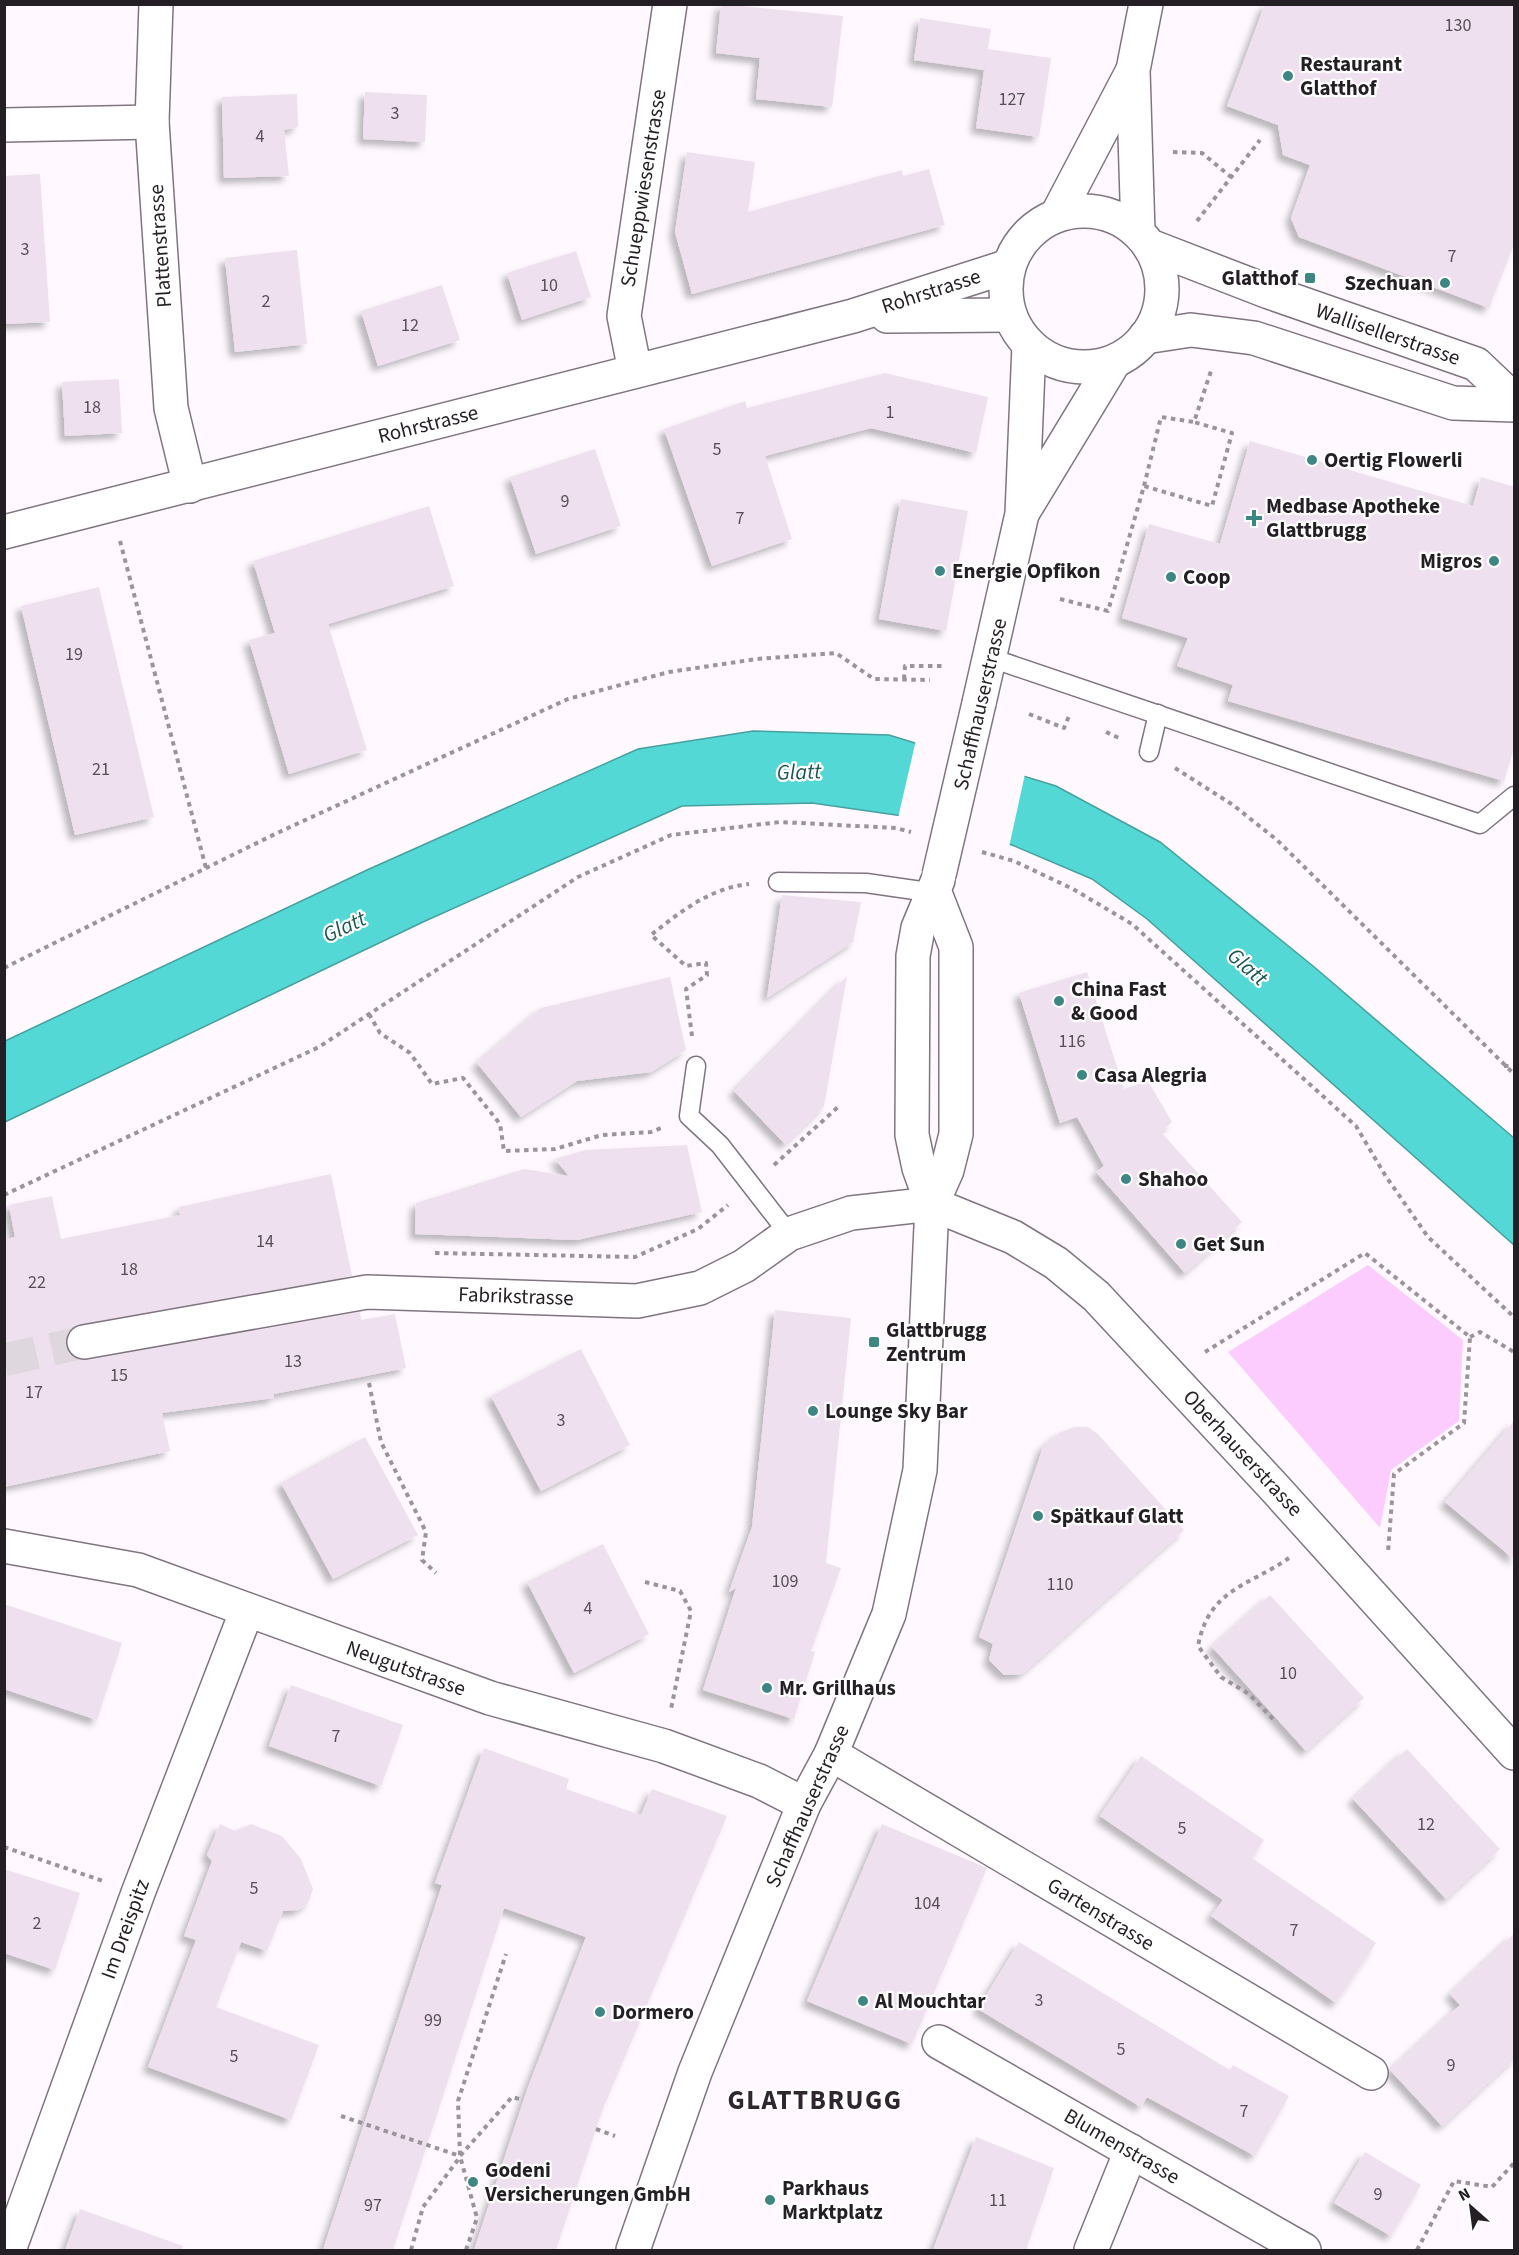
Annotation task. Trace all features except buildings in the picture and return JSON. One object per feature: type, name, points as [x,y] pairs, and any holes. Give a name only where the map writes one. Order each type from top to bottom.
[{"type":"main road","name":"Plattenstrasse","points":[[156,4],[152,122],[171,408],[190,486]]},
{"type":"main road","name":"Schueppwiesenstrasse","points":[[636,371],[624,315],[670,4]]},
{"type":"main road","name":"Schaffhauserstrasse","points":[[1144,239],[1133,70],[1146,4]]},
{"type":"main road","name":"Schaffhauserstrasse","points":[[1057,215],[1133,70]]},
{"type":"main road","points":[[4,125],[152,122]]},
{"type":"main road","name":"Schaffhauserstrasse","points":[[1079,211],[1100,212],[1120,219],[1144,239],[1158,264],[1162,282],[1161,302],[1156,321],[1131,351],[1114,362],[1092,367],[1069,366],[1048,359],[1029,345],[1018,331],[1010,315],[1006,291],[1009,266],[1019,244],[1036,227],[1057,215],[1079,211]]},
{"type":"main road","name":"Wallisellerstrasse","points":[[1144,239],[1269,292],[1476,364],[1515,400]]},
{"type":"main road","name":"Rohrstrasse","points":[[4,532],[853,316],[1009,266]]},
{"type":"main road","name":"Rohrstrasse","points":[[853,316],[1010,315]]},
{"type":"main road","points":[[1145,337],[1191,330],[1254,338],[1453,403],[1515,405]]},
{"type":"main road","name":"Schaffhauserstrasse","points":[[932,1204],[919,1168],[912,1135],[913,956],[918,928],[937,884],[991,658],[1022,514],[1029,345]]},
{"type":"main road","name":"Schaffhauserstrasse","points":[[1022,514],[1114,362]]},
{"type":"main road","name":"Schaffhauserstrasse","points":[[633,2250],[695,2072],[804,1804],[831,1754],[890,1614],[920,1470],[932,1204],[947,1170],[956,1134],[956,947],[937,884]]},
{"type":"main road","name":"Fabrikstrasse","points":[[84,1342],[367,1292],[637,1301],[700,1288],[744,1266],[789,1234],[851,1213],[932,1204]]},
{"type":"main road","name":"Oberhauserstrasse","points":[[932,1204],[1013,1237],[1056,1263],[1096,1296],[1264,1476],[1515,1753]]},
{"type":"main road","name":"Neugutstrasse","points":[[4,1546],[138,1570],[490,1698],[664,1746],[759,1781],[804,1804]]},
{"type":"main road","name":"Im Dreispitz","points":[[9,2250],[138,1893],[248,1610]]},
{"type":"main road","name":"Gartenstrasse","points":[[831,1754],[1371,2073]]},
{"type":"main road","name":"Blumenstrasse","points":[[939,2042],[1304,2250]]},
{"type":"main road","points":[[1091,2250],[1131,2151]]},
{"type":"lane","points":[[991,658],[1480,824],[1515,796]]},
{"type":"lane","points":[[1149,752],[1158,714]]},
{"type":"lane","points":[[778,882],[937,884]]},
{"type":"lane","points":[[696,1066],[690,1116],[720,1145],[789,1234]]},
{"type":"path","points":[[1197,221],[1260,140]]},
{"type":"path","points":[[1169,152],[1202,153],[1231,178]]},
{"type":"path","points":[[1194,422],[1214,362]]},
{"type":"path","points":[[1060,599],[1108,611],[1161,417],[1194,422],[1232,433],[1212,506],[1144,486]]},
{"type":"path","points":[[111,506],[206,868]]},
{"type":"path","points":[[4,968],[206,868],[568,699],[669,672],[746,660],[836,653],[874,679],[930,680]]},
{"type":"path","points":[[904,679],[905,666],[945,666]]},
{"type":"path","points":[[1029,714],[1064,728],[1069,716]]},
{"type":"path","points":[[1149,752],[1233,805],[1277,840],[1504,1066],[1515,1074]]},
{"type":"path","points":[[4,1195],[319,1047],[578,877],[671,835],[780,822],[896,828],[917,834]]},
{"type":"path","points":[[971,849],[1024,865],[1073,889],[1132,924],[1356,1126],[1385,1175],[1428,1237],[1515,1317]]},
{"type":"path","points":[[696,1066],[686,989],[707,975],[706,963],[686,966],[651,935],[690,905],[725,889],[778,882]]},
{"type":"path","points":[[369,1014],[380,1033],[410,1053],[432,1084],[464,1078],[500,1124],[504,1151],[555,1149],[602,1135],[651,1132],[690,1116]]},
{"type":"path","points":[[1504,1066],[1515,1066]]},
{"type":"path","points":[[433,1253],[635,1257],[698,1229],[752,1185],[838,1107]]},
{"type":"path","points":[[1204,1352],[1365,1253],[1470,1337]]},
{"type":"path","points":[[1470,1337],[1480,1332],[1515,1352]]},
{"type":"path","points":[[1388,1552],[1394,1474],[1464,1423],[1470,1337]]},
{"type":"path","points":[[369,1383],[381,1442],[426,1532],[422,1560],[436,1573]]},
{"type":"path","points":[[1273,1719],[1249,1694],[1221,1677],[1198,1646],[1201,1629],[1220,1599],[1293,1556]]},
{"type":"path","points":[[645,1582],[680,1591],[690,1611],[664,1746]]},
{"type":"path","points":[[4,1847],[138,1893]]},
{"type":"path","points":[[466,2250],[477,2218],[460,2156],[458,2101],[506,1954]]},
{"type":"path","points":[[411,2250],[423,2207],[460,2156],[512,2097],[524,2100]]},
{"type":"path","points":[[341,2116],[460,2156]]},
{"type":"path","points":[[596,2129],[615,2136]]},
{"type":"path","points":[[1417,2250],[1454,2181],[1492,2187],[1515,2163]]},
{"type":"shaded area","points":[[1368,1265],[1463,1340],[1459,1421],[1391,1470],[1380,1528],[1228,1352]]},
{"type":"water","name":"Glatt","points":[[753,731],[889,735],[1056,786],[1160,842],[1313,966],[1514,1138],[1514,1245],[1147,919],[1092,879],[1012,845],[903,816],[812,803],[682,806],[423,922],[5,1122],[5,1041],[367,870],[638,749]]},
{"type":"pier","points":[[916,740],[1025,774],[1009,847],[898,818]]},
{"type":"tunnel","points":[[4,1360],[84,1342]]},
{"type":"place","name":"Restaurant Glatthof","points":[[1288,76]]},
{"type":"place","name":"Glatthof","points":[[1310,278]]},
{"type":"place","name":"Szechuan","points":[[1445,283]]},
{"type":"place","name":"Oertig Flowerli","points":[[1312,460]]},
{"type":"place","name":"Medbase Apotheke Glattbrugg","points":[[1254,518]]},
{"type":"place","name":"Migros","points":[[1494,561]]},
{"type":"place","name":"Energie Opfikon","points":[[940,571]]},
{"type":"place","name":"Coop","points":[[1171,577]]},
{"type":"place","name":"China Fast & Good","points":[[1059,1001]]},
{"type":"place","name":"Casa Alegria","points":[[1082,1075]]},
{"type":"place","name":"Shahoo","points":[[1126,1179]]},
{"type":"place","name":"Get Sun","points":[[1181,1244]]},
{"type":"place","name":"Glattbrugg Zentrum","points":[[874,1342]]},
{"type":"place","name":"Lounge Sky Bar","points":[[813,1411]]},
{"type":"place","name":"Spätkauf Glatt","points":[[1038,1516]]},
{"type":"place","name":"Mr. Grillhaus","points":[[767,1688]]},
{"type":"place","name":"Al Mouchtar","points":[[863,2001]]},
{"type":"place","name":"Dormero","points":[[600,2012]]},
{"type":"place","name":"Godeni Versicherungen GmbH","points":[[473,2182]]},
{"type":"place","name":"Parkhaus Marktplatz","points":[[770,2200]]},
{"type":"district","name":"GLATTBRUGG","points":[[815,2100]]}]
